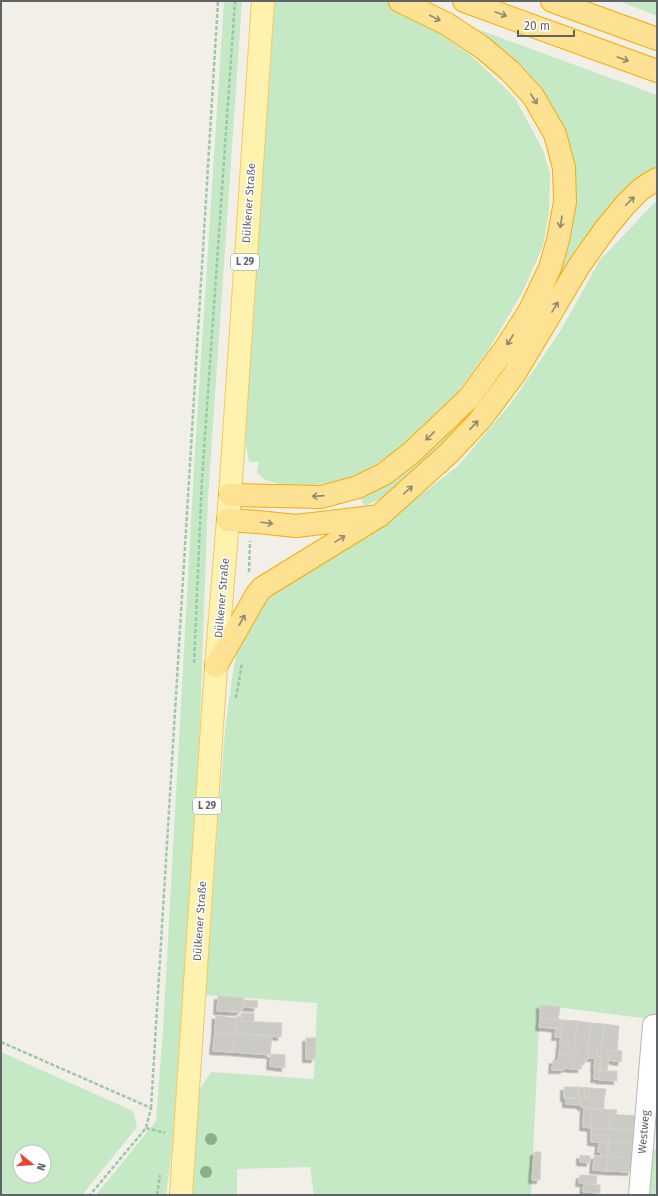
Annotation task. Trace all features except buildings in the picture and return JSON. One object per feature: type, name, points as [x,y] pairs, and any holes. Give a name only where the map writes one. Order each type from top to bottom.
[{"type":"highway","points":[[230,495],[321,497],[358,487],[384,474],[411,453],[468,399],[507,346],[530,310],[550,268],[558,240],[565,202],[564,168],[555,134],[533,96],[510,70],[484,48],[447,24],[400,1]]},
{"type":"highway","points":[[464,1],[657,71]]},
{"type":"highway","points":[[552,1],[657,39]]},
{"type":"highway","points":[[216,666],[257,594],[262,588],[379,516],[448,454],[480,420],[514,375],[578,266],[626,204],[641,189],[657,179]]},
{"type":"highway","points":[[228,520],[296,526],[379,516]]},
{"type":"main road","name":"Dülkener Straße","points":[[181,1195],[216,666],[230,495],[263,1]]},
{"type":"street","name":"Westweg","points":[[639,1195],[653,1025],[657,1025]]},
{"type":"path","points":[[90,1195],[146,1128],[151,1108],[218,1]]},
{"type":"path","points":[[194,667],[202,479],[235,1]]},
{"type":"path","points":[[1,1042],[151,1108]]},
{"type":"path","points":[[165,1141],[166,1133]]},
{"type":"path","points":[[157,1195],[161,1172]]},
{"type":"green space","points":[[224,1],[242,1],[208,497],[198,777],[191,904],[171,1159],[166,1195],[96,1195],[156,1121],[163,1030],[195,451]]},
{"type":"green space","points":[[275,1],[385,1],[402,7],[473,57],[515,98],[543,150],[550,174],[549,213],[543,246],[523,291],[489,349],[457,393],[405,447],[364,471],[343,480],[315,485],[283,485],[265,480],[257,472],[259,462],[249,462],[246,445],[245,431]]},
{"type":"green space","points":[[619,1],[657,1],[657,16]]},
{"type":"green space","points":[[466,25],[657,95],[657,170],[478,411],[398,488],[365,506],[361,499],[380,489],[406,472],[434,447],[470,408],[553,274],[558,126]]},
{"type":"green space","points":[[657,200],[657,1020],[540,1005],[531,1195],[314,1195],[310,1167],[237,1169],[237,1195],[192,1195],[199,1090],[211,1072],[314,1079],[317,1003],[205,995],[225,731],[232,678],[239,641],[256,606],[276,590],[320,566],[366,537],[458,466],[512,402],[559,333],[600,260]]},
{"type":"green space","points":[[1,1052],[133,1111],[137,1127],[82,1195],[1,1195]]},
{"type":"green space","points":[[656,1149],[657,1195],[650,1195],[652,1151]]}]
